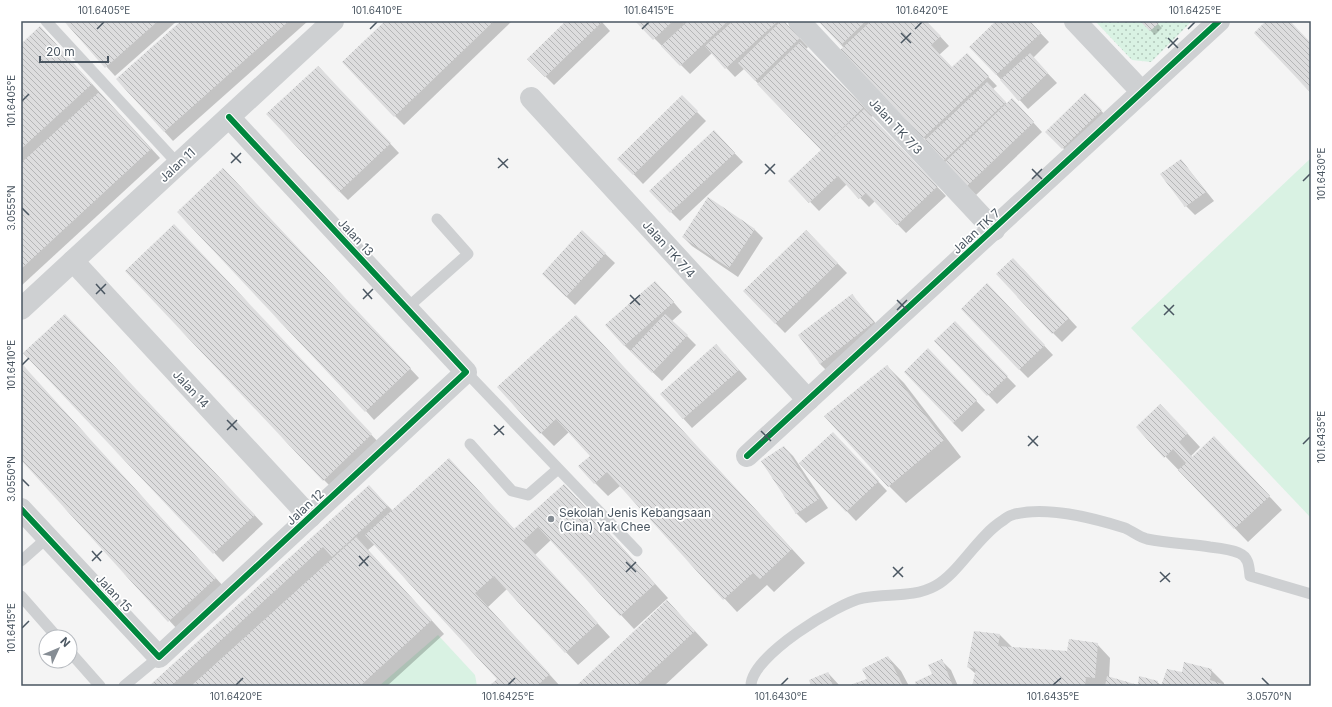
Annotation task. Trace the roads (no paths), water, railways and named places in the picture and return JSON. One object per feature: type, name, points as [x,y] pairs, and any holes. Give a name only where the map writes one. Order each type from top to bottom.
[{"type":"street","name":"Jalan 11","points":[[21,309],[333,21]]},
{"type":"street","name":"Jalan TK 7/3","points":[[799,21],[994,230]]},
{"type":"street","points":[[1075,21],[1142,92]]},
{"type":"street","name":"Jalan TK 7","points":[[747,456],[994,230],[1219,21]]},
{"type":"street","name":"Jalan TK 7/4","points":[[531,98],[808,400]]},
{"type":"street","name":"Jalan 13","points":[[229,117],[466,372]]},
{"type":"street","name":"Jalan 14","points":[[73,261],[310,517]]},
{"type":"street","name":"Jalan 12","points":[[159,657],[466,372]]},
{"type":"street","name":"Jalan 15","points":[[21,509],[159,657]]},
{"type":"lane","points":[[46,21],[178,164]]},
{"type":"lane","points":[[407,308],[468,254],[437,220]]},
{"type":"lane","points":[[466,372],[637,551]]},
{"type":"lane","points":[[470,444],[512,491],[528,495],[558,469]]},
{"type":"lane","points":[[751,686],[751,679],[765,659],[785,641],[843,605],[863,598],[900,595],[936,586],[952,572],[992,527],[1011,515],[1040,512],[1066,514],[1104,521],[1131,530],[1145,538],[1226,549],[1240,553],[1248,561],[1250,576],[1311,594]]},
{"type":"lane","points":[[21,561],[47,538]]},
{"type":"lane","points":[[21,596],[50,629]]},
{"type":"lane","points":[[124,686],[159,657]]},
{"type":"lane","points":[[78,661],[100,686]]},
{"type":"place","name":"Sekolah Jenis Kebangsaan (Cina) Yak Chee","points":[[551,519]]}]
